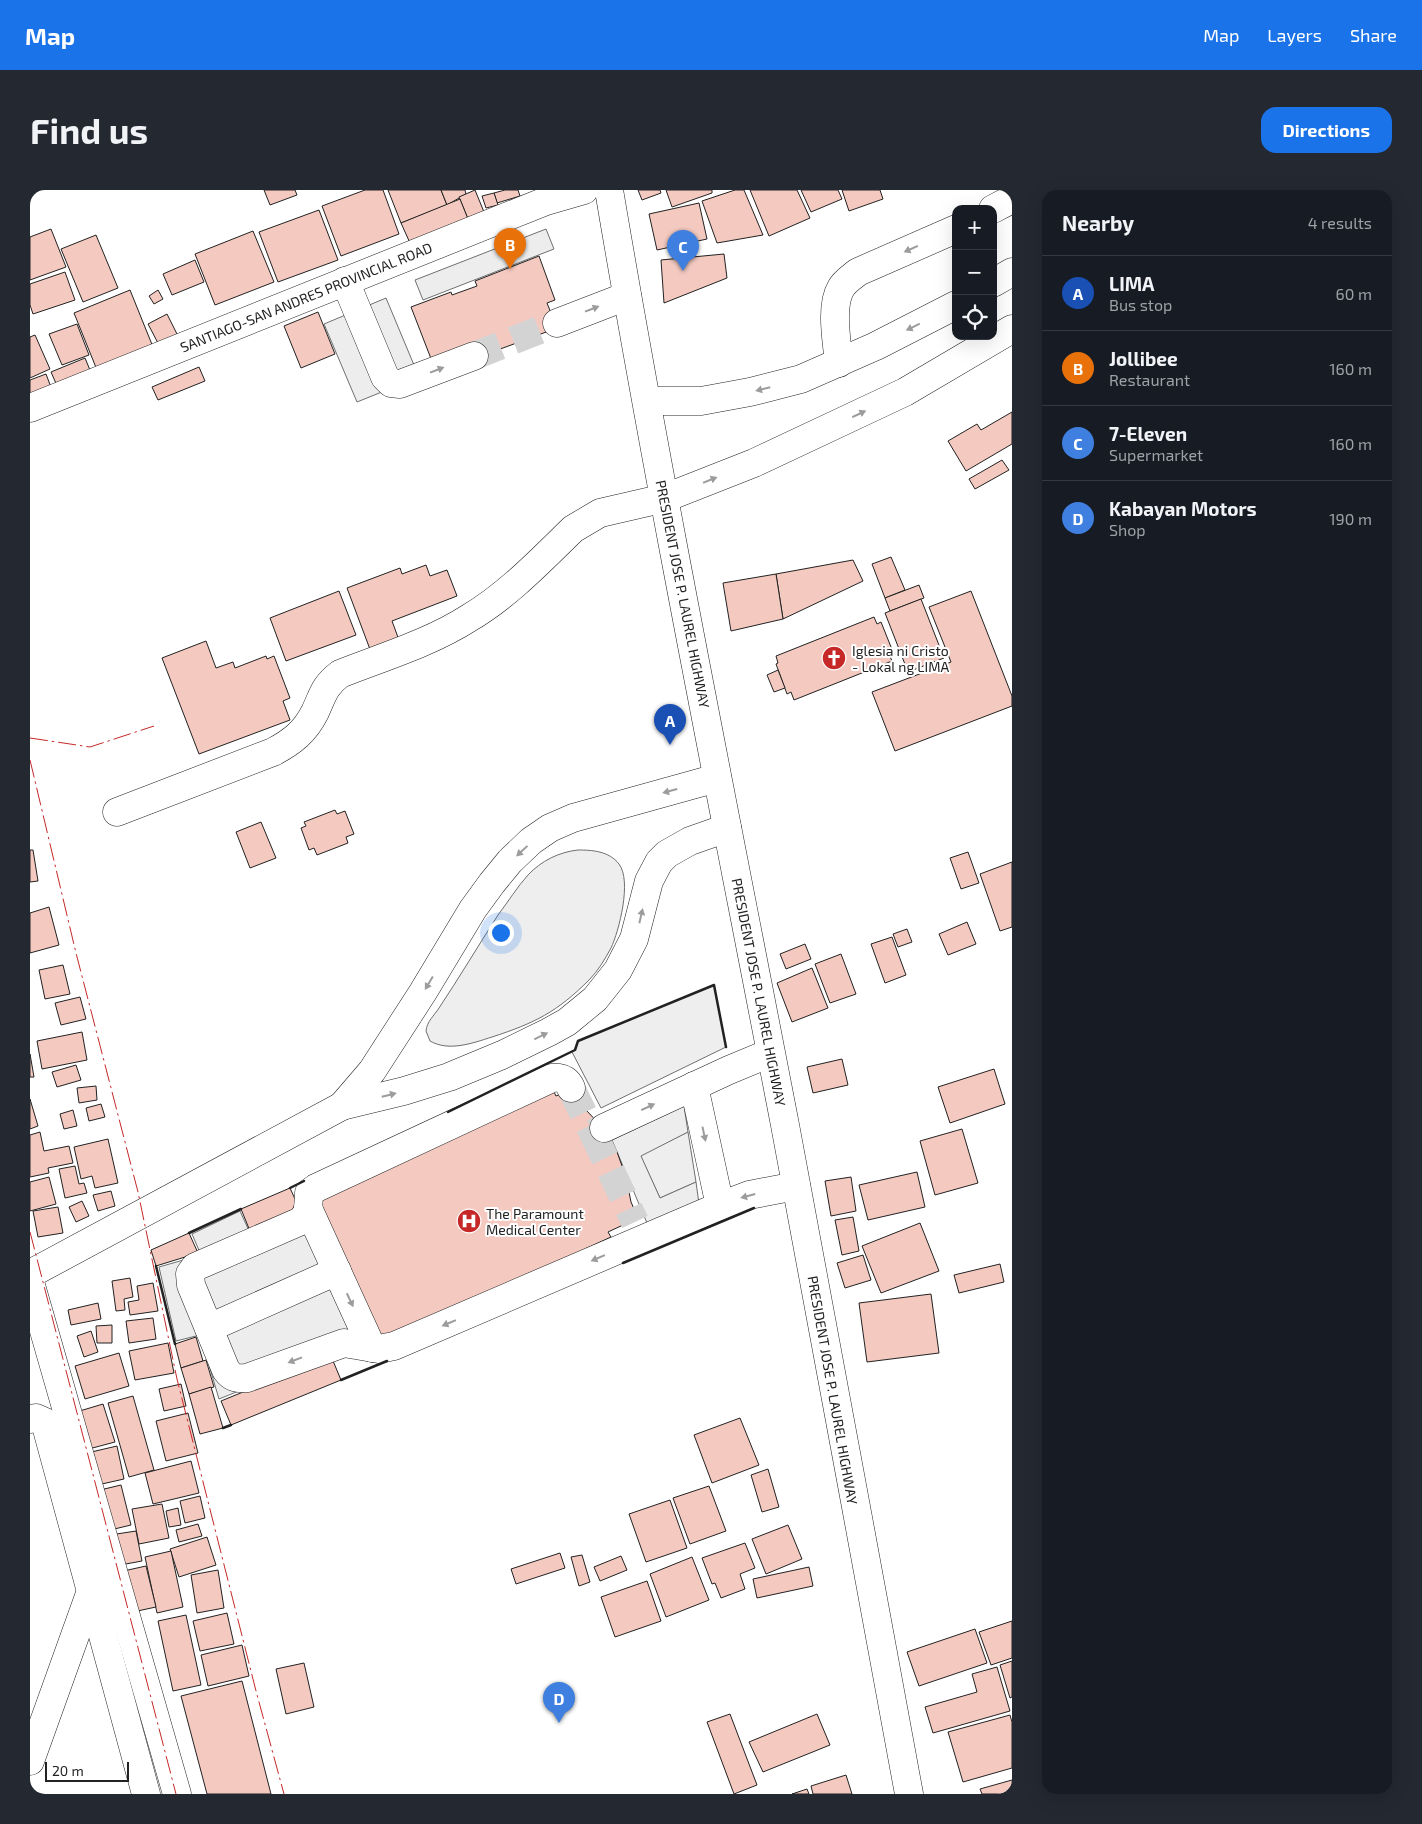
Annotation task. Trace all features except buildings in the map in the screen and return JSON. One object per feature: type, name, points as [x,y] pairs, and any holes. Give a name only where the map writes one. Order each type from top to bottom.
[{"type":"main road","name":"SANTIAGO-SAN ANDRES PROVINCIAL ROAD","points":[[30,408],[546,201],[584,190]]},
{"type":"main road","name":"PRESIDENT JOSE P. LAUREL HIGHWAY","points":[[609,190],[627,296],[796,1186],[908,1794]]},
{"type":"main road","points":[[997,207],[1012,199]]},
{"type":"main road","points":[[838,362],[835,328],[836,304],[838,295],[846,281],[858,272],[952,231]]},
{"type":"main road","points":[[997,281],[1012,272]]},
{"type":"main road","points":[[345,281],[385,377],[391,383],[400,384],[474,356]]},
{"type":"main road","points":[[557,323],[627,296]]},
{"type":"main road","points":[[647,401],[701,401],[724,398],[802,379],[876,346],[952,306]]},
{"type":"main road","points":[[117,812],[273,752],[291,742],[304,728],[329,682],[340,674],[429,640],[470,618],[498,597],[573,529],[587,520],[600,513],[665,498],[754,462],[906,392],[1012,329]]},
{"type":"main road","points":[[342,1106],[372,1071],[473,910],[510,861],[532,841],[550,828],[573,818],[717,778]]},
{"type":"main road","points":[[30,1274],[342,1106],[404,1092],[449,1077],[549,1032],[578,1013],[608,985],[627,954],[639,925],[649,881],[659,862],[678,847],[727,828]]},
{"type":"main road","points":[[604,1128],[770,1053]]},
{"type":"main road","points":[[571,1088],[566,1080],[552,1078],[316,1188],[310,1193],[306,1216],[301,1221],[191,1271],[190,1285],[226,1370],[230,1375],[240,1379],[247,1378],[344,1344],[372,1348],[394,1346],[639,1230],[750,1195],[796,1186]]},
{"type":"main road","points":[[694,1086],[720,1206]]},
{"type":"main road","points":[[308,1208],[372,1348]]},
{"type":"main road","points":[[209,1328],[337,1271]]},
{"type":"main road","points":[[30,1282],[177,1794]]},
{"type":"main road","points":[[30,1419],[36,1418],[45,1422],[146,1794]]},
{"type":"main road","points":[[30,1761],[91,1591]]},
{"type":"shaded area","points":[[546,229],[554,249],[423,300],[415,280]]},
{"type":"shaded area","points":[[386,298],[419,377],[357,402],[324,324]]},
{"type":"shaded area","points":[[578,850],[594,851],[610,856],[619,864],[623,872],[623,906],[617,930],[611,948],[595,973],[556,1008],[521,1027],[469,1044],[445,1046],[430,1041],[426,1031],[429,1021],[520,884],[533,870],[545,861],[557,855]]},
{"type":"shaded area","points":[[714,985],[726,1047],[601,1108],[572,1052],[575,1050],[578,1041]]},
{"type":"shaded area","points":[[684,1106],[688,1132],[641,1156],[660,1198],[696,1182],[699,1204],[647,1223],[612,1140]]},
{"type":"shaded area","points":[[688,1132],[696,1182],[660,1198],[640,1155]]},
{"type":"shaded area","points":[[305,1208],[367,1339],[219,1399],[200,1335],[176,1341],[159,1267],[201,1255],[192,1234],[240,1211],[250,1233]]},
{"type":"tunnel","points":[[474,356],[557,323]]},
{"type":"tunnel","points":[[571,1088],[593,1133],[604,1128]]},
{"type":"tunnel","points":[[593,1133],[635,1222]]},
{"type":"wall","points":[[448,1112],[575,1050],[578,1041],[714,985],[726,1047]]},
{"type":"wall","points":[[290,1188],[304,1181]]},
{"type":"wall","points":[[623,1263],[754,1208]]},
{"type":"wall","points":[[189,1233],[241,1209]]},
{"type":"wall","points":[[156,1266],[175,1344]]},
{"type":"wall","points":[[341,1380],[387,1361]]},
{"type":"wall","points":[[223,1428],[231,1425]]},
{"type":"power","points":[[30,738],[90,747],[154,726]]},
{"type":"power","points":[[30,760],[76,953],[138,1192],[177,1379],[284,1794]]},
{"type":"power","points":[[30,1232],[176,1794]]},
{"type":"place","name":"Jollibee","points":[[510,269]]},
{"type":"place","name":"7-Eleven","points":[[683,271]]},
{"type":"place","name":"Iglesia ni Cristo - Lokal ng LIMA","points":[[834,658]]},
{"type":"place","name":"LIMA","points":[[670,745]]},
{"type":"place","name":"The Paramount Medical Center","points":[[469,1221]]},
{"type":"place","name":"Kabayan Motors","points":[[559,1723]]}]
